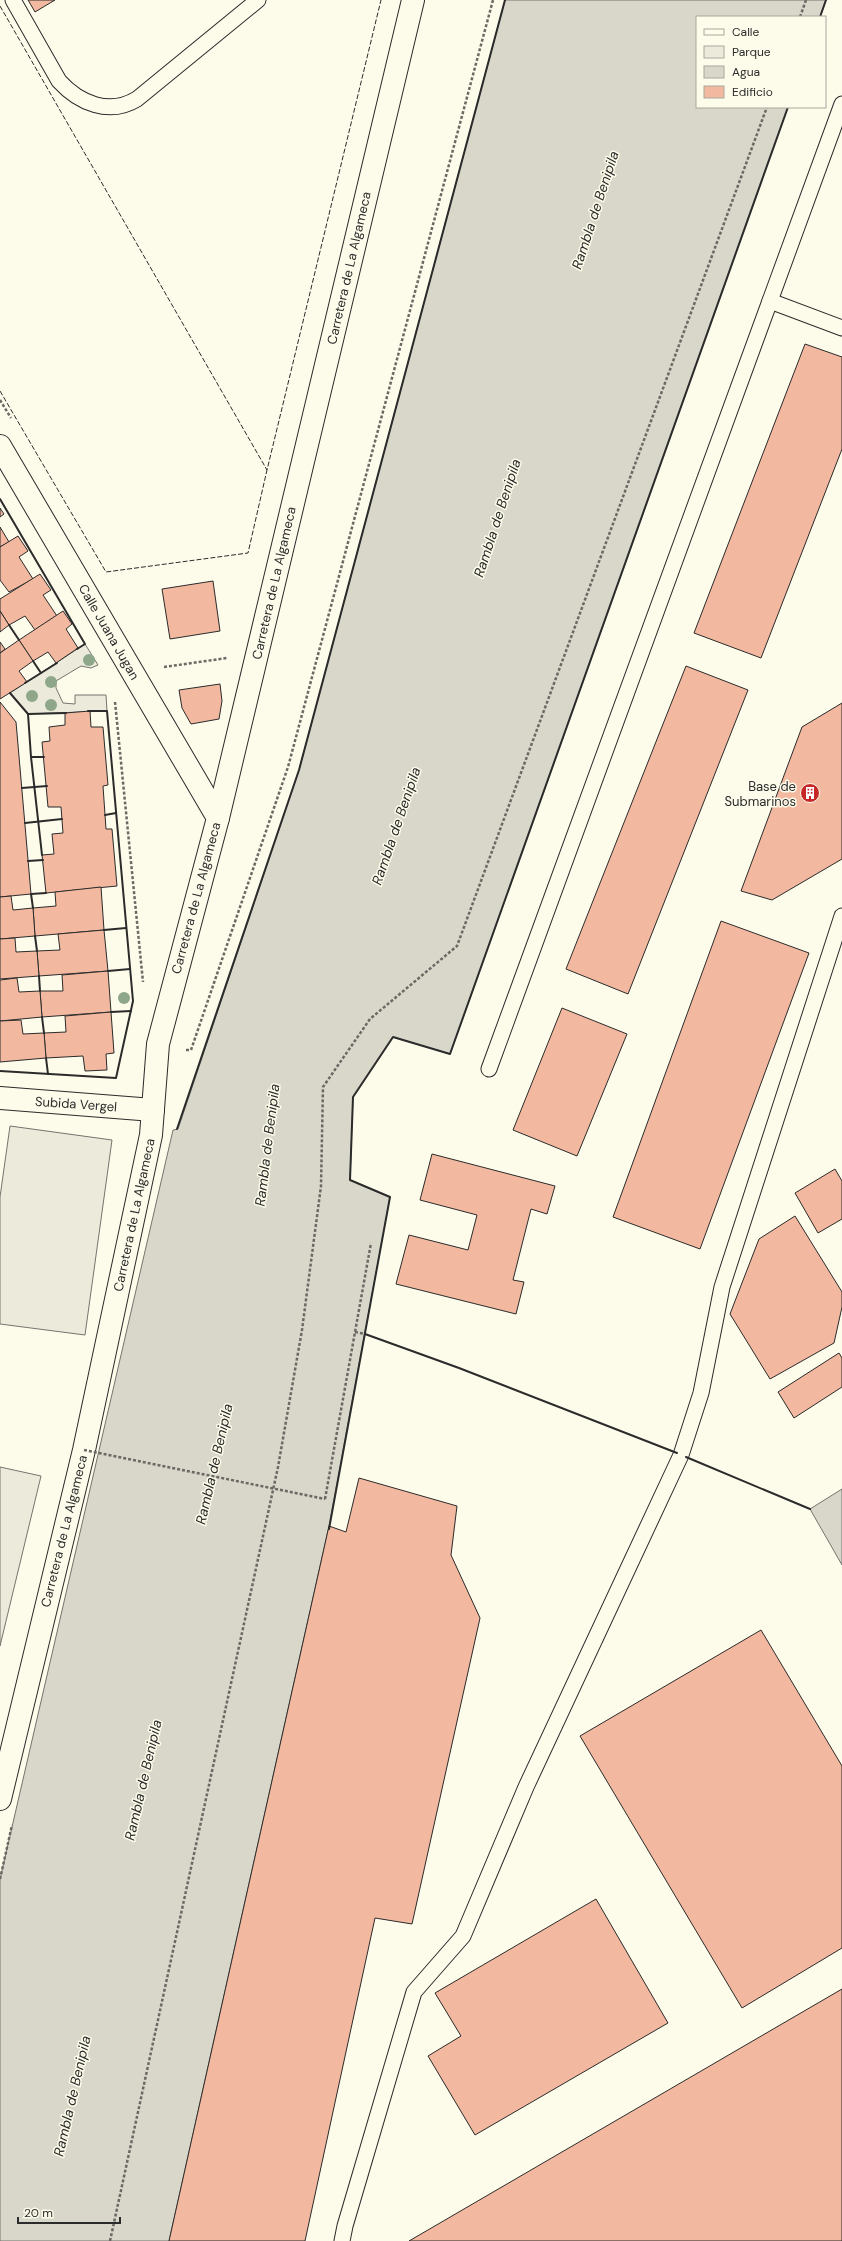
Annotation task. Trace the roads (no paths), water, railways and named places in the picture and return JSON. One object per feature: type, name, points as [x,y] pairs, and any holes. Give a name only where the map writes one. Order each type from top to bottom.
[{"type":"street","name":"Carretera de La Algameca","points":[[0,1799],[7,1740],[84,1450],[151,1134],[158,1044],[218,818],[413,0]]},
{"type":"street","name":"Calle Juana Jugan","points":[[0,446],[218,818]]},
{"type":"street","name":"Subida Vergel","points":[[0,1098],[153,1110]]},
{"type":"lane","points":[[13,0],[59,81],[83,100],[96,105],[118,107],[137,99],[258,0]]},
{"type":"lane","points":[[489,1069],[842,104]]},
{"type":"lane","points":[[770,301],[842,328]]},
{"type":"lane","points":[[342,2241],[345,2226],[414,1992],[463,1936],[526,1787],[681,1455],[701,1392],[722,1287],[842,916]]},
{"type":"lane","points":[[345,2226],[348,2241]]},
{"type":"water","name":"Rambla de Benipila","points":[[505,0],[826,0],[820,16],[696,16],[696,108],[788,108],[450,1054],[393,1037],[353,1097],[350,1180],[390,1197],[329,1526],[169,2241],[0,2241],[0,1879],[173,1130],[178,1129],[299,770]]},
{"type":"water","points":[[842,1489],[842,1565],[810,1509]]},
{"type":"place","name":"Base de Submarinos","points":[[810,793]]}]
